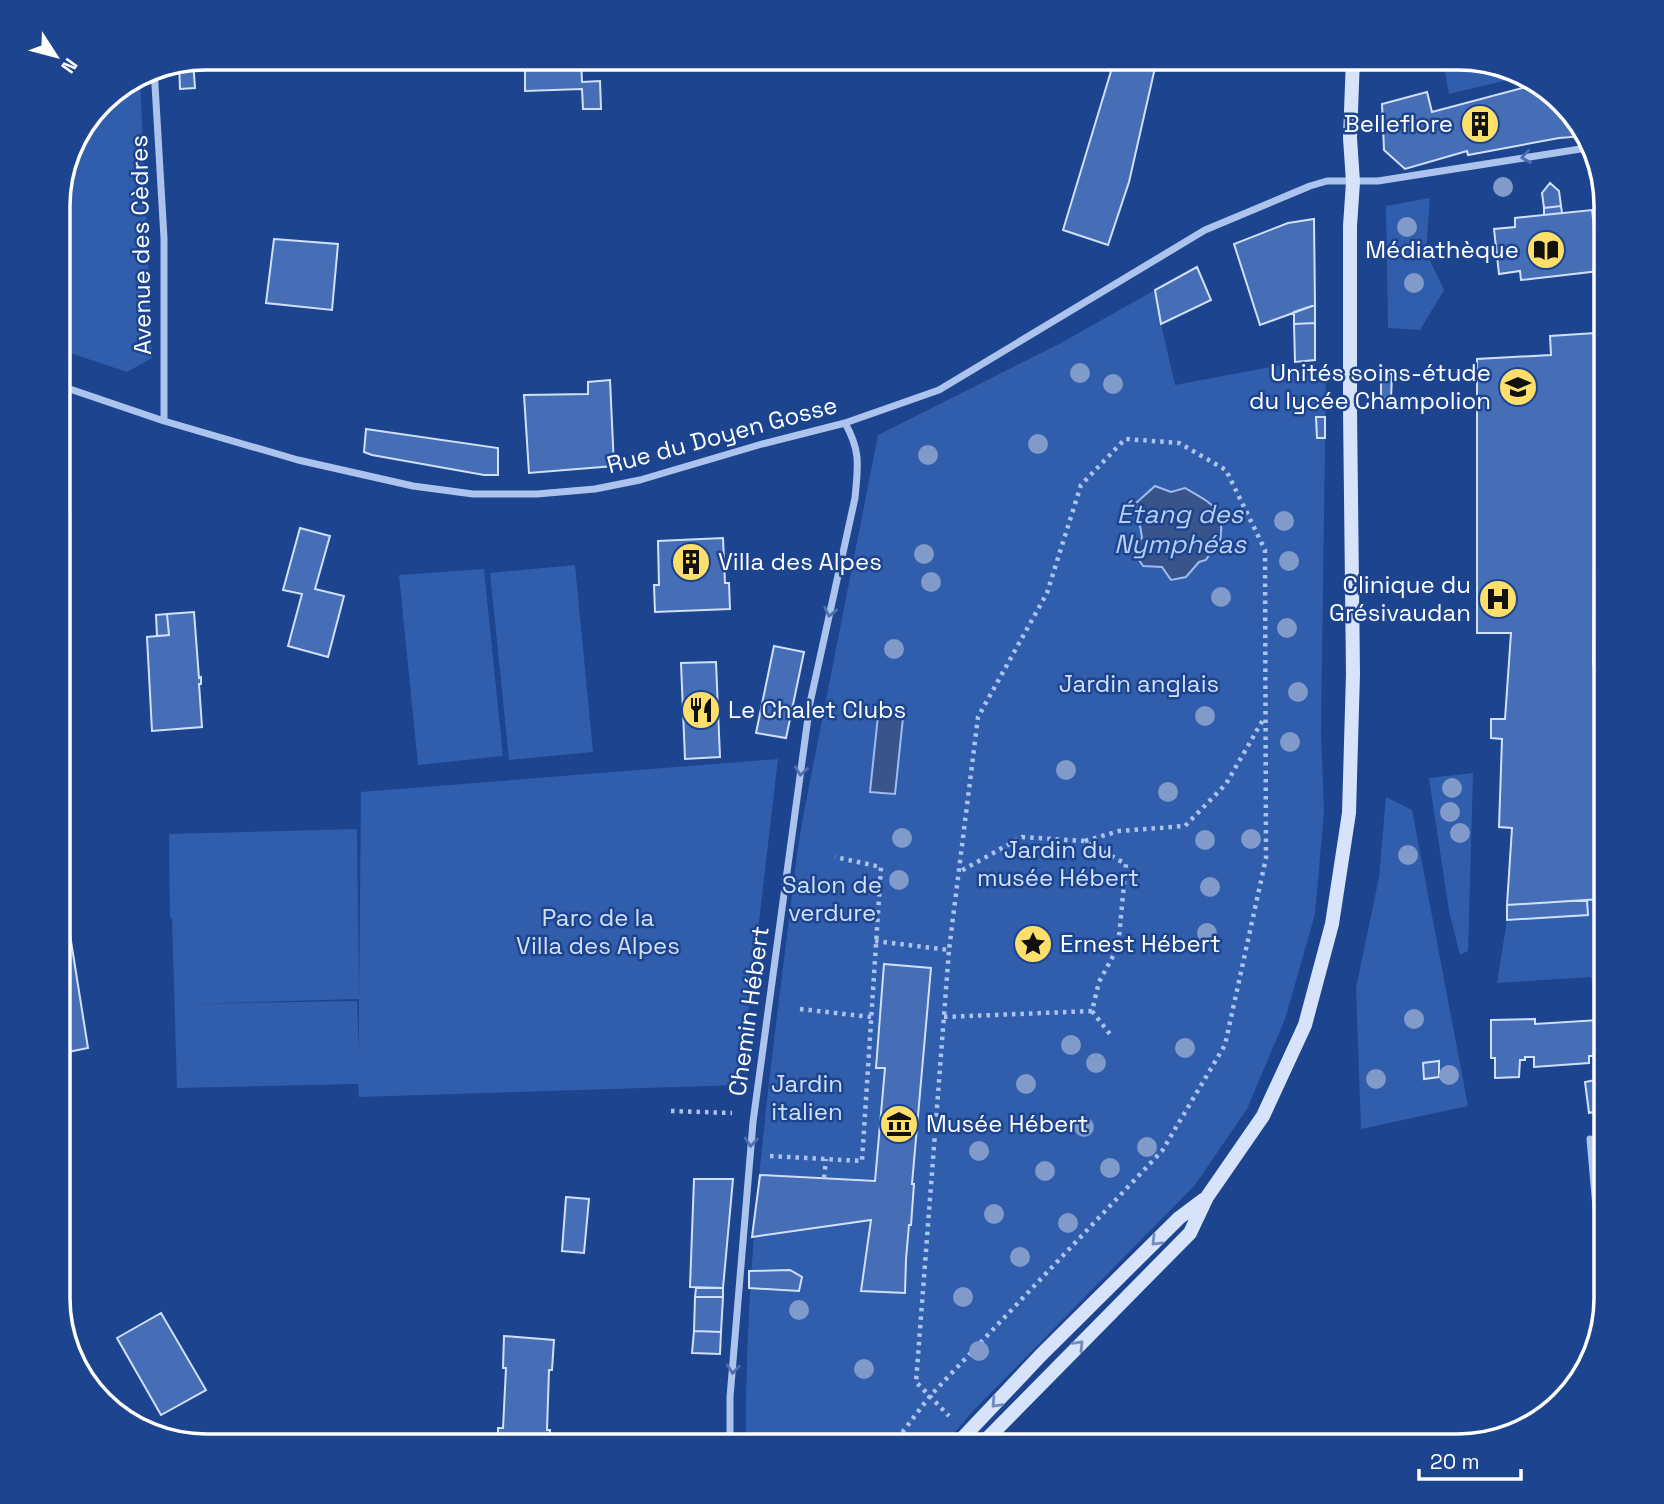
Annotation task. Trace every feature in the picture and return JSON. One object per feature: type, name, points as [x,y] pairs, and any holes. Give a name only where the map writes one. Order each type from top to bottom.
[{"type":"street","points":[[992,1434],[1189,1233],[1207,1197],[1263,1116],[1305,1024],[1332,924],[1347,825],[1353,674],[1350,226],[1353,182],[1350,138],[1353,70]]},
{"type":"street","name":"Avenue des Cèdres","points":[[155,80],[164,238],[164,421]]},
{"type":"street","name":"Rue du Doyen Gosse","points":[[70,389],[164,421],[298,460],[413,486],[473,494],[537,494],[595,489],[640,480],[845,423],[939,390],[1206,230],[1310,186],[1327,181],[1378,181],[1581,149]]},
{"type":"street","name":"Chemin Hébert","points":[[730,1434],[730,1397],[750,1155],[810,704],[855,498],[858,466],[856,442],[845,423]]},
{"type":"street","points":[[1590,1139],[1594,1185]]},
{"type":"street","points":[[967,1434],[1041,1355],[1179,1218],[1207,1197]]},
{"type":"path","points":[[901,1434],[930,1396],[1162,1151],[1225,1045],[1266,858],[1265,550],[1226,470],[1179,443],[1125,439],[1081,485],[1047,593],[978,717],[949,950],[916,1382],[930,1396],[967,1434]]},
{"type":"path","points":[[958,873],[1022,837],[1084,841],[1119,831],[1185,826],[1226,784],[1265,716]]},
{"type":"path","points":[[1084,841],[1126,864],[1118,947],[1099,982],[1092,1011]]},
{"type":"path","points":[[750,1155],[862,1161],[881,867],[835,857]]},
{"type":"path","points":[[875,941],[949,950]]},
{"type":"path","points":[[800,1009],[870,1017]]},
{"type":"path","points":[[944,1017],[1092,1011]]},
{"type":"path","points":[[1092,1011],[1112,1037]]},
{"type":"path","points":[[671,1111],[732,1112],[730,1126]]},
{"type":"path","points":[[824,1178],[826,1159]]},
{"type":"green space","points":[[1467,70],[1509,80],[1449,94],[1445,72]]},
{"type":"green space","points":[[140,87],[152,358],[127,372],[70,353],[70,197],[80,154],[98,123],[123,98]]},
{"type":"green space","points":[[1430,198],[1426,252],[1444,290],[1420,330],[1388,328],[1386,206]]},
{"type":"green space","name":"Jardin du musée Hébert","points":[[1155,290],[1175,385],[1282,365],[1285,373],[1326,371],[1321,731],[1324,812],[1315,914],[1285,1019],[1247,1109],[1195,1185],[953,1434],[746,1434],[755,1224],[797,855],[878,435],[1059,344]]},
{"type":"green space","points":[[575,565],[593,752],[509,760],[490,573]]},
{"type":"green space","points":[[484,569],[503,756],[418,765],[399,575]]},
{"type":"green space","name":"Parc de la Villa des Alpes","points":[[778,759],[740,1085],[359,1097],[358,1084],[177,1088],[169,834],[357,829],[359,998],[361,792]],"holes":[[[359,999],[359,1054],[357,1001],[185,1004]]]},
{"type":"green space","points":[[1473,773],[1468,951],[1460,955],[1449,911],[1429,778]]},
{"type":"green space","points":[[1386,797],[1412,810],[1468,1106],[1361,1129],[1356,988],[1379,877]]},
{"type":"green space","points":[[1594,899],[1594,993],[1591,977],[1497,983],[1507,920],[1588,915],[1587,900]]},
{"type":"water","name":"Étang des Nymphéas","points":[[1155,486],[1171,492],[1185,488],[1211,504],[1220,517],[1219,547],[1206,560],[1199,562],[1186,577],[1171,580],[1162,567],[1143,566],[1134,552],[1142,537],[1136,503]]},
{"type":"water","points":[[879,706],[904,708],[895,794],[870,792]]},
{"type":"building","points":[[525,70],[582,70],[582,82],[600,81],[601,109],[583,109],[582,89],[525,91]]},
{"type":"building","points":[[1111,70],[1155,70],[1129,182],[1108,245],[1063,230]]},
{"type":"building","points":[[194,71],[195,88],[180,89],[179,73]]},
{"type":"building","name":"Belleflore","points":[[1524,88],[1548,104],[1575,137],[1468,155],[1467,151],[1405,169],[1384,150],[1382,104],[1427,92],[1432,112]]},
{"type":"building","points":[[1550,183],[1559,191],[1561,206],[1544,208],[1542,193]]},
{"type":"building","points":[[1561,206],[1562,213],[1544,215],[1544,208]]},
{"type":"building","name":"Médiathèque","points":[[1592,210],[1594,272],[1521,280],[1520,271],[1499,274],[1494,229],[1515,227],[1515,218]]},
{"type":"building","points":[[1314,219],[1315,305],[1260,325],[1234,244],[1288,223]]},
{"type":"building","points":[[274,239],[338,244],[332,310],[266,303]]},
{"type":"building","points":[[1197,267],[1211,300],[1161,324],[1155,290]]},
{"type":"building","points":[[1315,305],[1315,323],[1294,324],[1294,312]]},
{"type":"building","points":[[1315,323],[1315,360],[1295,362],[1294,324]]},
{"type":"building","name":"Clinique du Grésivaudan","points":[[1594,333],[1594,899],[1507,905],[1512,828],[1499,827],[1502,739],[1491,738],[1491,719],[1505,719],[1511,633],[1477,633],[1477,359],[1551,355],[1550,336]]},
{"type":"building","points":[[1381,373],[1392,374],[1391,399],[1381,398]]},
{"type":"building","points":[[610,380],[614,466],[529,473],[524,395],[588,394],[588,382]]},
{"type":"building","points":[[1316,417],[1325,417],[1325,438],[1317,438]]},
{"type":"building","points":[[366,429],[498,448],[498,475],[484,475],[372,455],[364,452]]},
{"type":"building","points":[[300,528],[330,536],[315,589],[344,596],[328,657],[288,646],[302,594],[283,590]]},
{"type":"building","name":"Villa des Alpes","points":[[723,538],[725,583],[729,583],[730,609],[655,612],[654,585],[659,585],[658,541]]},
{"type":"building","points":[[194,612],[199,678],[201,677],[199,684],[202,727],[152,731],[147,637],[169,635],[167,614]]},
{"type":"building","points":[[167,614],[169,635],[157,636],[156,615]]},
{"type":"building","points":[[774,646],[804,652],[786,738],[756,733]]},
{"type":"building","name":"Le Chalet Clubs","points":[[716,662],[720,757],[685,759],[681,663]]},
{"type":"building","points":[[1587,900],[1588,915],[1507,920],[1507,905]]},
{"type":"building","points":[[70,935],[88,1048],[70,1052]]},
{"type":"building","name":"Musée Hébert","points":[[884,964],[931,968],[905,1293],[861,1291],[871,1220],[752,1237],[760,1175],[875,1181],[885,1068],[876,1068]]},
{"type":"building","points":[[1535,1019],[1535,1024],[1594,1020],[1594,1056],[1589,1056],[1589,1063],[1534,1067],[1534,1057],[1525,1057],[1525,1060],[1520,1060],[1519,1077],[1495,1078],[1495,1058],[1491,1058],[1491,1020]]},
{"type":"building","points":[[1439,1061],[1439,1077],[1424,1079],[1423,1063]]},
{"type":"building","points":[[1594,1080],[1594,1112],[1589,1113],[1585,1082]]},
{"type":"building","points":[[694,1179],[733,1179],[723,1288],[690,1287]]},
{"type":"building","points":[[566,1197],[589,1199],[584,1253],[562,1251]]},
{"type":"building","points":[[790,1270],[802,1277],[799,1291],[749,1288],[749,1271]]},
{"type":"building","points":[[696,1288],[723,1288],[723,1297],[695,1297]]},
{"type":"building","points":[[695,1297],[723,1297],[721,1332],[694,1331]]},
{"type":"building","points":[[161,1313],[206,1390],[161,1415],[117,1338]]},
{"type":"building","points":[[694,1331],[721,1332],[720,1354],[692,1353]]},
{"type":"building","points":[[504,1336],[554,1340],[552,1370],[549,1370],[547,1430],[550,1430],[550,1434],[498,1434],[498,1428],[503,1428],[506,1368],[503,1368]]},
{"type":"place","name":"Belleflore","points":[[1480,124]]},
{"type":"place","name":"Médiathèque","points":[[1546,250]]},
{"type":"place","name":"Unités soins-étude du lycée Champolion","points":[[1518,387]]},
{"type":"place","name":"Villa des Alpes","points":[[691,562]]},
{"type":"place","name":"Clinique du Grésivaudan","points":[[1498,599]]},
{"type":"place","name":"Le Chalet Clubs","points":[[701,710]]},
{"type":"place","name":"Ernest Hébert","points":[[1033,944]]},
{"type":"place","name":"Musée Hébert","points":[[899,1124]]},
{"type":"park label","name":"Jardin anglais","points":[[1139,684]]},
{"type":"park label","name":"Salon de verdure","points":[[832,899]]},
{"type":"park label","name":"Jardin italien","points":[[807,1098]]}]
